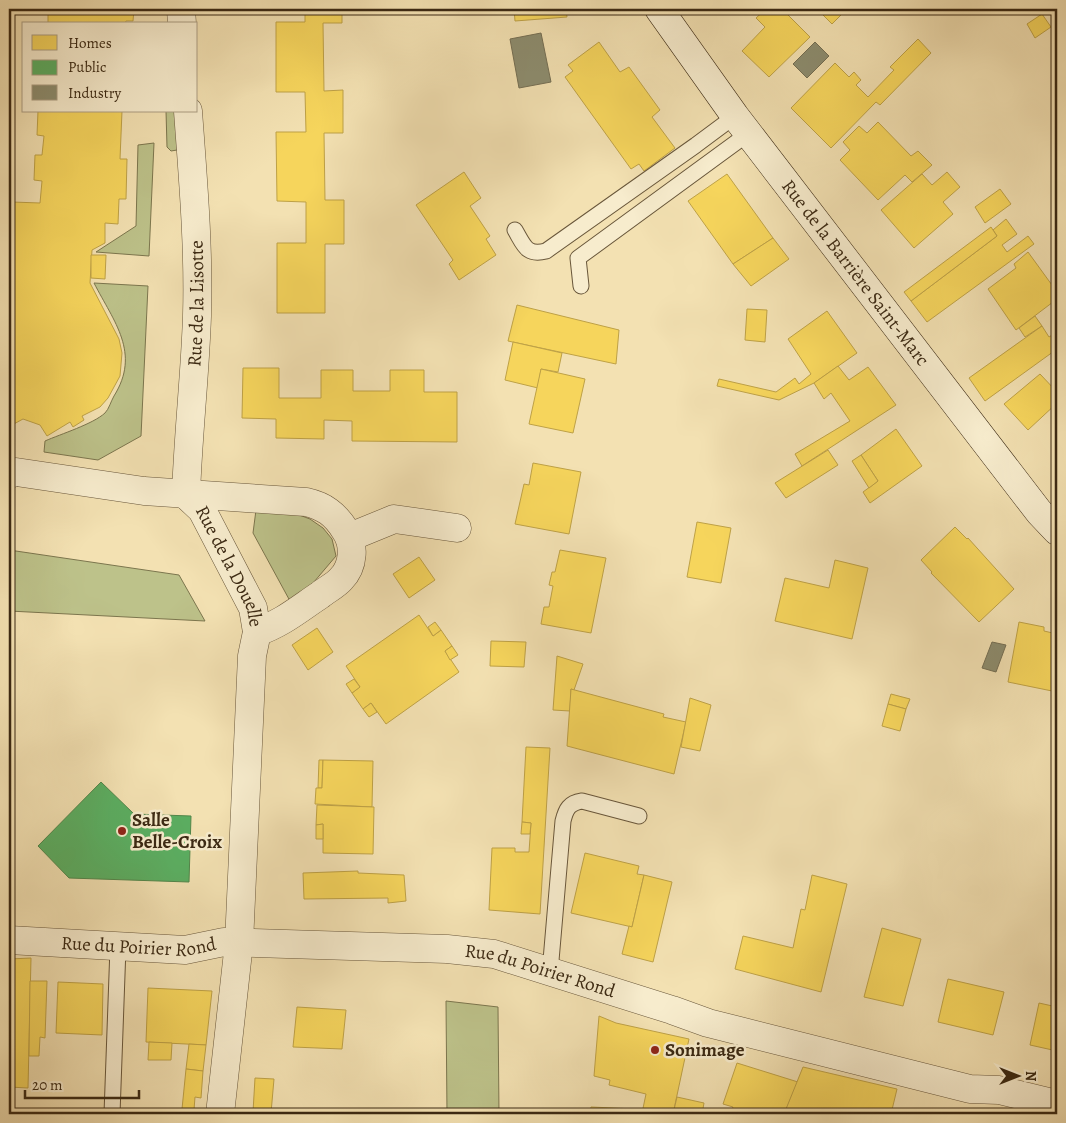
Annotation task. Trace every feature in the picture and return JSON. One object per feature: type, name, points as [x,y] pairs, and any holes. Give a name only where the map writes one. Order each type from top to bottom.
[{"type":"street","points":[[181,9],[182,22]]},
{"type":"street","name":"Rue de la Barrière Saint-Marc","points":[[664,11],[742,124],[1039,512],[1057,531]]},
{"type":"street","name":"Rue de la Lisotte","points":[[186,495],[197,316],[196,225],[188,112]]},
{"type":"street","name":"Rue de la Douelle","points":[[9,474],[16,472],[144,491],[186,495],[202,510],[253,608],[257,632],[252,656],[239,943],[220,1114]]},
{"type":"street","points":[[186,495],[306,502],[318,505],[332,512],[350,537],[351,560],[348,570],[341,580],[288,618],[257,632]]},
{"type":"street","points":[[350,537],[394,518],[458,528]]},
{"type":"street","name":"Rue du Poirier Rond","points":[[9,940],[185,950],[224,942],[447,949],[494,954],[708,1023],[970,1089],[999,1090],[1024,1105],[1057,1104]]},
{"type":"lane","points":[[515,230],[527,250],[535,254],[546,251],[696,145],[742,124]]},
{"type":"lane","points":[[582,286],[578,258],[742,124]]},
{"type":"lane","points":[[550,972],[563,821],[569,806],[582,801],[639,816]]},
{"type":"lane","points":[[112,1114],[118,947]]},
{"type":"green space","points":[[166,112],[179,112],[177,150],[171,151],[167,147]]},
{"type":"green space","points":[[154,143],[149,256],[96,252],[136,226],[138,145]]},
{"type":"green space","points":[[94,283],[148,286],[141,436],[98,460],[44,452],[45,441],[85,425],[105,413],[122,380],[125,352],[122,338]]},
{"type":"green space","points":[[256,510],[294,513],[310,519],[323,528],[332,539],[336,556],[308,589],[290,601],[253,533]]},
{"type":"green space","points":[[9,550],[179,575],[205,621],[9,611]]},
{"type":"green space","points":[[446,1001],[498,1007],[499,1114],[447,1114]]},
{"type":"building: Homes","points":[[33,9],[134,9],[133,21],[126,22],[48,22],[48,14],[41,14]]},
{"type":"building: Homes","points":[[305,9],[342,9],[342,23],[323,23],[324,91],[343,90],[343,133],[324,133],[325,200],[344,200],[344,244],[325,244],[325,313],[277,313],[277,243],[306,243],[306,202],[277,201],[276,132],[306,132],[305,92],[276,92],[276,22],[305,22]]},
{"type":"building: Homes","points":[[514,9],[566,9],[567,17],[515,21]]},
{"type":"building: Homes","points":[[766,9],[782,9],[810,37],[769,77],[742,51],[765,27],[756,18]]},
{"type":"building: Homes","points":[[817,9],[847,9],[832,24]]},
{"type":"building: Homes","points":[[1042,14],[1051,27],[1035,38],[1027,24]]},
{"type":"building: Homes","points":[[918,39],[931,53],[880,105],[876,102],[831,148],[791,108],[835,63],[849,77],[854,72],[861,80],[856,85],[868,97],[894,70],[890,67]]},
{"type":"building: Homes","points":[[599,42],[620,72],[629,67],[660,110],[652,117],[675,148],[644,171],[639,164],[631,169],[565,77],[573,71],[568,65]]},
{"type":"building: Homes","points":[[38,112],[122,112],[120,159],[127,159],[126,199],[119,199],[118,224],[105,223],[105,243],[92,250],[90,283],[119,339],[122,353],[120,376],[108,398],[100,407],[82,416],[84,420],[73,427],[70,422],[47,436],[40,425],[23,419],[12,425],[9,418],[9,209],[12,209],[12,202],[40,203],[42,181],[34,180],[35,155],[42,155],[44,136],[37,135]]},
{"type":"building: Homes","points":[[878,122],[911,156],[918,151],[932,165],[912,182],[905,175],[878,200],[840,160],[850,150],[843,142],[859,126],[867,133]]},
{"type":"building: Homes","points":[[464,172],[481,198],[470,206],[490,236],[486,239],[496,255],[459,280],[449,264],[453,260],[416,205]]},
{"type":"building: Homes","points":[[947,172],[960,187],[943,202],[953,214],[914,248],[881,210],[922,174],[932,185]]},
{"type":"building: Homes","points":[[727,174],[773,238],[733,264],[688,201]]},
{"type":"building: Homes","points":[[1000,189],[1011,204],[985,223],[975,207]]},
{"type":"building: Homes","points":[[1006,219],[1017,234],[1002,245],[1007,252],[1028,236],[1034,244],[927,322],[911,301],[997,236],[993,230]]},
{"type":"building: Homes","points":[[991,227],[997,236],[911,301],[904,292]]},
{"type":"building: Homes","points":[[773,238],[789,259],[751,286],[733,264]]},
{"type":"building: Homes","points":[[1028,252],[1057,292],[1057,299],[1016,330],[988,289],[1016,268],[1014,264]]},
{"type":"building: Homes","points":[[91,255],[106,255],[105,279],[91,278]]},
{"type":"building: Homes","points":[[517,305],[619,330],[616,364],[508,341]]},
{"type":"building: Homes","points":[[747,309],[767,310],[765,342],[745,340]]},
{"type":"building: Homes","points":[[827,311],[857,353],[814,383],[779,400],[717,386],[719,379],[776,392],[795,378],[799,384],[811,374],[788,339]]},
{"type":"building: Homes","points":[[1035,316],[1042,326],[1025,337],[1019,328]]},
{"type":"building: Homes","points":[[1042,326],[1049,337],[1057,332],[1057,349],[985,401],[969,378]]},
{"type":"building: Homes","points":[[513,342],[562,353],[558,372],[541,369],[538,388],[505,380]]},
{"type":"building: Homes","points":[[838,366],[849,380],[868,367],[896,405],[802,466],[795,454],[850,421],[831,393],[824,399],[814,383]]},
{"type":"building: Homes","points":[[243,368],[279,368],[279,398],[321,398],[321,370],[353,370],[353,391],[390,391],[390,370],[424,370],[424,392],[457,392],[457,442],[352,441],[352,421],[324,420],[324,439],[276,438],[276,419],[242,418]]},
{"type":"building: Homes","points":[[541,369],[585,379],[573,433],[529,424]]},
{"type":"building: Homes","points":[[1040,374],[1057,392],[1057,403],[1028,430],[1004,404]]},
{"type":"building: Homes","points":[[896,429],[922,466],[870,503],[863,492],[878,481],[861,455]]},
{"type":"building: Homes","points":[[828,450],[838,465],[786,498],[775,483]]},
{"type":"building: Homes","points":[[861,455],[878,481],[869,488],[852,461]]},
{"type":"building: Homes","points":[[533,463],[581,472],[569,534],[515,524],[524,484],[529,485]]},
{"type":"building: Homes","points":[[697,522],[731,528],[721,583],[687,577]]},
{"type":"building: Homes","points":[[955,527],[968,538],[1014,589],[979,622],[931,573],[921,560]]},
{"type":"building: Homes","points":[[560,550],[606,558],[591,633],[541,624],[544,607],[549,607],[553,586],[549,585],[552,572],[555,572]]},
{"type":"building: Homes","points":[[419,557],[435,580],[409,598],[393,574]]},
{"type":"building: Homes","points":[[835,560],[868,568],[852,639],[775,621],[785,578],[829,588]]},
{"type":"building: Homes","points":[[419,615],[433,636],[441,630],[452,646],[445,651],[459,672],[386,724],[371,703],[363,709],[352,693],[360,687],[346,666]]},
{"type":"building: Homes","points":[[435,622],[441,630],[433,636],[428,627]]},
{"type":"building: Homes","points":[[1019,622],[1044,627],[1044,631],[1057,634],[1057,692],[1008,682]]},
{"type":"building: Homes","points":[[317,628],[333,652],[308,670],[292,645]]},
{"type":"building: Homes","points":[[491,641],[526,642],[524,667],[490,666]]},
{"type":"building: Homes","points":[[452,646],[458,655],[450,660],[445,651]]},
{"type":"building: Homes","points":[[557,656],[583,664],[574,690],[571,689],[570,711],[553,710]]},
{"type":"building: Homes","points":[[354,679],[360,687],[352,693],[346,684]]},
{"type":"building: Homes","points":[[571,689],[664,714],[663,717],[686,722],[674,774],[567,746]]},
{"type":"building: Homes","points":[[891,694],[910,699],[906,709],[888,704]]},
{"type":"building: Homes","points":[[690,698],[711,705],[700,751],[681,747]]},
{"type":"building: Homes","points":[[371,703],[377,712],[369,717],[363,709]]},
{"type":"building: Homes","points":[[888,704],[906,709],[900,731],[882,726]]},
{"type":"building: Homes","points":[[526,747],[550,748],[540,914],[489,910],[492,848],[515,848],[515,852],[529,852],[531,823],[522,822]]},
{"type":"building: Homes","points":[[319,760],[323,760],[322,788],[318,788]]},
{"type":"building: Homes","points":[[323,760],[373,761],[372,807],[315,804],[316,788],[322,788]]},
{"type":"building: Homes","points":[[317,805],[374,807],[373,854],[323,853],[323,824],[316,825]]},
{"type":"building: Homes","points":[[522,822],[531,823],[530,834],[521,834]]},
{"type":"building: Homes","points":[[323,824],[323,839],[316,839],[316,825]]},
{"type":"building: Homes","points":[[585,853],[639,866],[637,874],[644,875],[632,927],[571,913]]},
{"type":"building: Homes","points":[[358,871],[358,873],[404,875],[406,901],[388,903],[388,898],[304,899],[303,873]]},
{"type":"building: Homes","points":[[644,875],[672,882],[653,962],[622,954],[629,926],[632,927]]},
{"type":"building: Homes","points":[[812,875],[847,884],[821,992],[735,969],[743,936],[793,948],[801,909],[805,910]]},
{"type":"building: Homes","points":[[882,928],[921,939],[903,1006],[864,997]]},
{"type":"building: Homes","points":[[31,958],[28,1088],[9,1087],[9,959]]},
{"type":"building: Homes","points":[[948,979],[1004,992],[993,1035],[938,1022]]},
{"type":"building: Homes","points":[[30,981],[47,981],[45,1038],[40,1037],[39,1056],[29,1056]]},
{"type":"building: Homes","points":[[58,982],[103,984],[102,1035],[56,1033]]},
{"type":"building: Homes","points":[[148,988],[212,991],[206,1045],[146,1042]]},
{"type":"building: Homes","points":[[1039,1003],[1057,1007],[1057,1051],[1030,1045]]},
{"type":"building: Homes","points":[[297,1007],[346,1010],[342,1049],[293,1047]]},
{"type":"building: Homes","points":[[599,1016],[616,1023],[689,1039],[673,1114],[590,1114],[591,1107],[635,1109],[635,1111],[642,1113],[646,1094],[609,1085],[610,1080],[594,1076]]},
{"type":"building: Homes","points":[[149,1042],[172,1043],[171,1060],[148,1060]]},
{"type":"building: Homes","points":[[189,1044],[206,1045],[203,1071],[186,1069]]},
{"type":"building: Homes","points":[[737,1063],[798,1082],[784,1114],[730,1114],[733,1107],[723,1104]]},
{"type":"building: Homes","points":[[803,1067],[897,1089],[891,1114],[784,1114]]},
{"type":"building: Homes","points":[[186,1069],[203,1071],[201,1098],[195,1097],[194,1110],[182,1109]]},
{"type":"building: Homes","points":[[255,1078],[274,1079],[271,1113],[253,1112]]},
{"type":"building: Homes","points":[[677,1097],[704,1103],[702,1114],[673,1114]]},
{"type":"building: Public","name":"Salle Belle-Croix","points":[[101,782],[134,814],[191,816],[189,882],[69,878],[38,846]]},
{"type":"building: Industry","points":[[541,33],[551,82],[519,88],[510,39]]},
{"type":"building: Industry","points":[[815,42],[829,56],[807,78],[793,64]]},
{"type":"building: Industry","points":[[992,642],[1006,645],[996,672],[982,668]]},
{"type":"place","name":"Salle Belle-Croix","points":[[122,831]]},
{"type":"place","name":"Sonimage","points":[[655,1050]]}]
